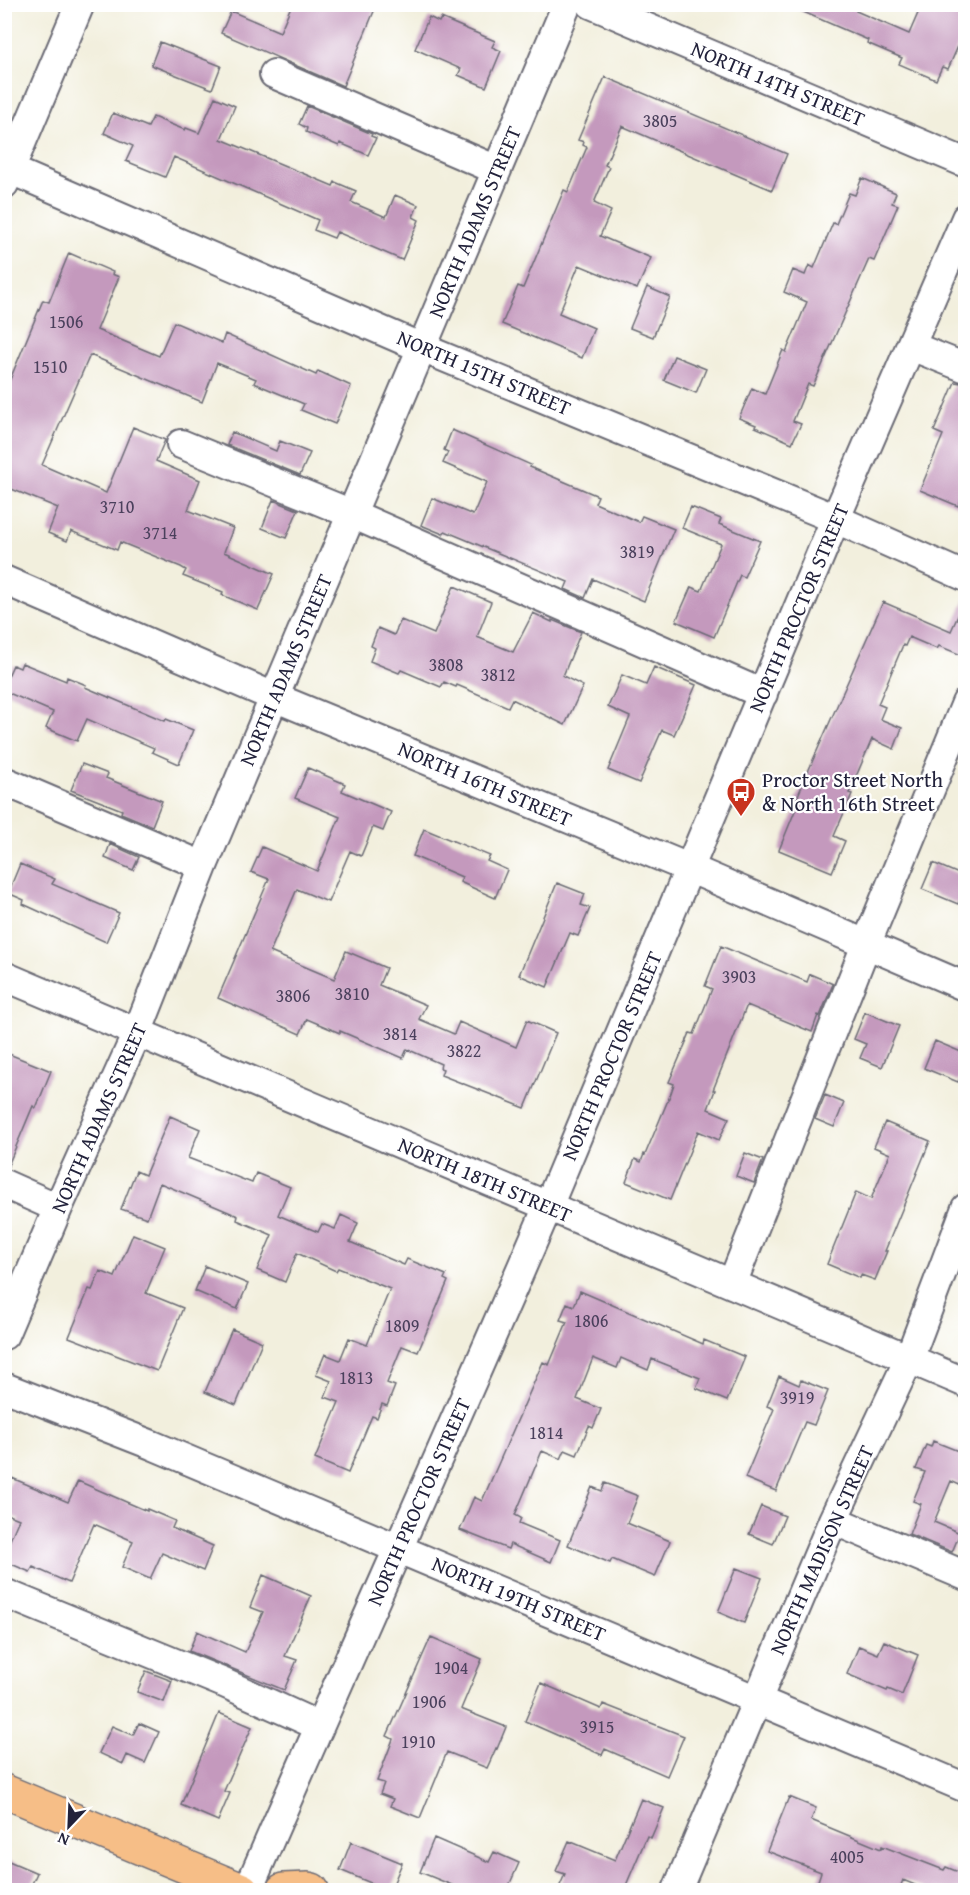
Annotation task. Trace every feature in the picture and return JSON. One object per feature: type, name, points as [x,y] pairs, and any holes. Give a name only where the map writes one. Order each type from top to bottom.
[{"type":"main road","points":[[4,1791],[242,1890]]},
{"type":"main road","points":[[283,1890],[312,1890]]},
{"type":"street","points":[[6,174],[80,4]]},
{"type":"street","name":"NORTH ADAMS STREET","points":[[4,1335],[137,1033],[203,866],[567,4]]},
{"type":"street","name":"NORTH 14TH STREET","points":[[591,4],[966,164]]},
{"type":"street","points":[[274,74],[497,170]]},
{"type":"street","name":"NORTH 15TH STREET","points":[[6,174],[836,519],[966,577]]},
{"type":"street","name":"NORTH PROCTOR STREET","points":[[249,1890],[548,1206],[836,519],[966,218]]},
{"type":"street","points":[[911,346],[966,368]]},
{"type":"street","points":[[181,444],[352,514],[763,694]]},
{"type":"street","name":"NORTH 16TH STREET","points":[[4,580],[274,697],[691,869],[966,987]]},
{"type":"street","points":[[732,1284],[866,945],[966,703]]},
{"type":"street","points":[[4,781],[203,866]]},
{"type":"street","name":"NORTH 18TH STREET","points":[[4,976],[966,1383]]},
{"type":"street","points":[[4,1184],[58,1208]]},
{"type":"street","name":"NORTH MADISON STREET","points":[[677,1890],[833,1520],[909,1359],[966,1208]]},
{"type":"street","name":"NORTH 19TH STREET","points":[[4,1387],[152,1445],[966,1788]]},
{"type":"street","points":[[833,1520],[966,1576]]},
{"type":"street","points":[[4,1593],[224,1683],[319,1726]]},
{"type":"building","points":[[292,4],[377,4],[343,86],[221,33],[231,11],[280,32]]},
{"type":"building","points":[[785,4],[859,4],[856,11],[909,34],[922,4],[966,4],[966,28],[948,69],[942,67],[936,80],[899,64],[902,58],[867,43],[868,40]]},
{"type":"building","points":[[429,17],[439,22],[441,18],[495,41],[492,47],[501,51],[486,87],[458,75],[461,69],[415,49]]},
{"type":"building","points":[[160,42],[221,66],[212,89],[151,65]]},
{"type":"building","points":[[605,77],[787,154],[772,190],[622,126],[605,165],[609,167],[594,203],[611,211],[600,236],[651,258],[637,289],[579,265],[559,313],[594,328],[582,358],[502,324],[518,286],[523,288],[564,190],[568,192],[587,147],[583,145],[584,142],[578,140]]},
{"type":"building","points":[[215,97],[235,106],[221,139],[333,186],[335,182],[356,191],[351,202],[386,217],[395,195],[418,205],[413,217],[419,220],[402,260],[337,232],[334,238],[314,230],[318,220],[174,157],[165,177],[126,161],[133,146],[104,133],[113,113],[148,127],[153,117],[199,133]]},
{"type":"building","points":[[307,106],[372,134],[371,136],[376,138],[368,155],[306,132],[307,128],[299,124]]},
{"type":"building","points":[[862,178],[896,193],[892,203],[898,205],[874,261],[869,259],[813,386],[808,384],[793,421],[801,424],[792,443],[739,418],[752,388],[765,394],[783,350],[786,352],[807,302],[784,292],[793,270],[805,275],[809,265],[814,268],[833,223],[836,224],[849,193],[855,195]]},
{"type":"building","points":[[69,253],[113,272],[112,274],[119,277],[97,330],[159,356],[174,322],[222,343],[225,334],[316,375],[318,371],[351,386],[335,424],[301,410],[304,404],[254,383],[256,379],[217,363],[202,402],[90,355],[42,465],[106,493],[133,427],[165,440],[156,461],[200,480],[188,510],[233,528],[224,552],[274,574],[258,610],[222,595],[223,592],[183,576],[186,570],[181,567],[120,542],[117,550],[71,531],[67,541],[48,533],[58,508],[4,486],[4,394],[43,300],[49,302]]},
{"type":"building","points":[[647,287],[670,297],[653,337],[630,328]]},
{"type":"building","points":[[674,356],[706,369],[696,393],[664,380]]},
{"type":"building","points":[[955,382],[966,384],[966,489],[958,506],[920,490],[943,435],[934,431]]},
{"type":"building","points":[[452,430],[598,496],[595,503],[639,522],[642,516],[674,529],[644,601],[593,579],[585,598],[565,589],[568,582],[445,531],[443,534],[421,525],[432,498],[473,515],[487,482],[443,463],[448,452],[444,450]]},
{"type":"building","points":[[232,432],[276,451],[280,441],[310,453],[300,475],[227,445]]},
{"type":"building","points":[[273,500],[298,510],[286,538],[262,528]]},
{"type":"building","points":[[691,507],[721,519],[719,524],[760,541],[744,577],[740,575],[714,637],[676,621],[691,587],[701,591],[721,544],[682,528]]},
{"type":"building","points":[[454,586],[491,602],[477,637],[513,652],[533,613],[581,632],[563,676],[583,686],[565,725],[512,699],[508,707],[457,685],[456,687],[444,682],[441,687],[401,670],[399,673],[370,661],[375,648],[371,646],[378,628],[394,635],[401,620],[434,634]]},
{"type":"building","points":[[966,598],[966,657],[939,646],[937,649],[909,637],[905,646],[903,645],[878,704],[885,707],[880,719],[902,728],[894,749],[872,739],[834,836],[845,841],[832,872],[779,850],[797,806],[794,805],[883,602],[951,631]]},
{"type":"building","points":[[22,663],[66,681],[67,677],[165,721],[166,719],[193,730],[179,764],[152,752],[154,748],[87,719],[77,741],[46,728],[53,712],[4,691],[4,685],[13,665],[20,668]]},
{"type":"building","points":[[654,667],[696,685],[674,735],[662,730],[639,783],[608,770],[630,717],[608,707],[622,675],[646,685]]},
{"type":"building","points":[[82,764],[108,774],[106,778],[162,801],[152,826],[121,813],[122,810],[71,790]]},
{"type":"building","points":[[308,768],[345,784],[342,791],[391,812],[383,831],[373,827],[361,856],[350,851],[328,902],[297,889],[270,952],[334,979],[346,951],[386,968],[379,985],[426,1005],[419,1019],[454,1034],[459,1022],[516,1047],[527,1020],[556,1033],[525,1108],[441,1075],[443,1069],[440,1068],[441,1064],[407,1049],[403,1058],[307,1019],[300,1034],[218,998],[269,879],[251,872],[262,847],[317,871],[340,817],[295,798]]},
{"type":"building","points":[[424,829],[490,856],[487,861],[507,870],[495,898],[460,882],[462,877],[413,856]]},
{"type":"building","points":[[110,844],[139,857],[133,870],[105,858]]},
{"type":"building","points":[[933,863],[966,877],[966,886],[958,904],[922,889]]},
{"type":"building","points":[[20,864],[55,879],[52,884],[119,913],[106,942],[23,904],[24,900],[8,893]]},
{"type":"building","points":[[557,883],[585,894],[581,905],[590,908],[578,936],[570,933],[547,987],[519,975]]},
{"type":"building","points":[[721,946],[807,982],[810,974],[833,984],[812,1032],[747,1005],[713,1090],[715,1090],[708,1109],[729,1118],[719,1140],[698,1131],[670,1200],[626,1182],[635,1159],[641,1162],[645,1155],[671,1093],[674,1084],[669,1082],[690,1033],[694,1034],[712,989],[705,986]]},
{"type":"building","points":[[865,1012],[899,1026],[882,1067],[860,1058],[866,1044],[854,1039]]},
{"type":"building","points":[[935,1041],[966,1054],[966,1065],[958,1082],[924,1068]]},
{"type":"building","points":[[4,1052],[51,1071],[36,1108],[33,1106],[7,1168],[4,1168]]},
{"type":"building","points":[[825,1095],[844,1103],[834,1127],[815,1119]]},
{"type":"building","points":[[170,1116],[200,1129],[188,1158],[252,1183],[256,1173],[290,1187],[278,1215],[318,1232],[322,1224],[335,1229],[341,1215],[358,1223],[350,1242],[404,1265],[407,1259],[446,1275],[444,1279],[448,1281],[418,1352],[402,1346],[387,1383],[395,1386],[387,1406],[382,1404],[377,1418],[372,1416],[348,1473],[315,1459],[339,1402],[325,1397],[331,1381],[316,1375],[325,1354],[340,1360],[349,1338],[367,1345],[390,1289],[338,1268],[336,1271],[297,1253],[285,1282],[257,1270],[272,1235],[237,1220],[238,1216],[160,1183],[147,1218],[121,1209],[136,1171],[145,1175]]},
{"type":"building","points":[[885,1122],[930,1141],[875,1280],[861,1275],[860,1278],[827,1264],[856,1192],[871,1199],[890,1154],[874,1147]]},
{"type":"building","points":[[745,1153],[763,1160],[754,1183],[736,1176]]},
{"type":"building","points":[[133,1234],[165,1247],[146,1293],[183,1308],[157,1371],[69,1337],[89,1289],[92,1290],[100,1271],[115,1277]]},
{"type":"building","points":[[205,1266],[248,1284],[237,1309],[195,1291]]},
{"type":"building","points":[[580,1291],[703,1344],[704,1340],[745,1357],[727,1401],[696,1388],[700,1378],[652,1359],[648,1370],[621,1358],[617,1368],[593,1358],[577,1399],[601,1409],[593,1428],[589,1426],[577,1455],[565,1450],[561,1459],[542,1451],[515,1515],[521,1518],[519,1523],[560,1540],[551,1562],[510,1544],[508,1549],[460,1530],[474,1497],[482,1501],[543,1362],[549,1365],[567,1322],[560,1320],[567,1303],[574,1306]]},
{"type":"building","points":[[232,1329],[262,1342],[236,1405],[205,1392]]},
{"type":"building","points":[[779,1376],[799,1385],[801,1380],[828,1391],[814,1425],[805,1422],[776,1491],[745,1478],[774,1409],[767,1406]]},
{"type":"building","points":[[933,1441],[966,1454],[966,1488],[951,1481],[934,1522],[960,1533],[952,1552],[909,1534],[921,1504],[913,1501],[925,1472],[916,1469],[926,1445],[931,1447]]},
{"type":"building","points":[[12,1478],[68,1502],[78,1481],[175,1521],[172,1528],[213,1546],[203,1571],[162,1553],[150,1579],[122,1567],[133,1541],[94,1524],[69,1583],[33,1567],[30,1572],[4,1561],[4,1554],[19,1519],[4,1513],[4,1496]]},
{"type":"building","points":[[605,1483],[638,1496],[627,1523],[670,1541],[655,1577],[612,1559],[610,1563],[568,1545],[592,1487],[602,1491]]},
{"type":"building","points":[[761,1506],[785,1516],[773,1544],[749,1534]]},
{"type":"building","points":[[736,1568],[762,1578],[744,1623],[718,1612]]},
{"type":"building","points":[[263,1575],[311,1596],[285,1656],[297,1660],[284,1690],[189,1651],[197,1631],[245,1652],[263,1612],[250,1607]]},
{"type":"building","points":[[431,1637],[482,1659],[461,1709],[506,1727],[487,1768],[447,1752],[420,1818],[390,1806],[393,1799],[380,1794],[384,1783],[377,1781],[393,1739],[387,1736]]},
{"type":"building","points":[[884,1641],[918,1655],[902,1695],[847,1674],[859,1646],[878,1654]]},
{"type":"building","points":[[146,1671],[172,1681],[164,1702],[137,1692]]},
{"type":"building","points":[[541,1683],[601,1709],[603,1704],[684,1736],[667,1776],[605,1749],[602,1755],[525,1721]]},
{"type":"building","points":[[219,1713],[252,1727],[224,1791],[230,1793],[218,1821],[181,1805]]},
{"type":"building","points":[[139,1723],[159,1732],[145,1763],[127,1755],[123,1764],[99,1753],[112,1726],[133,1735]]},
{"type":"building","points":[[789,1797],[816,1808],[811,1820],[881,1849],[882,1846],[944,1870],[946,1867],[966,1875],[966,1890],[927,1890],[903,1880],[899,1890],[833,1890],[817,1884],[821,1872],[767,1851]]},
{"type":"building","points":[[641,1799],[664,1808],[651,1838],[647,1836],[624,1890],[558,1890],[565,1874],[556,1871],[569,1841],[615,1860]]},
{"type":"building","points":[[434,1838],[489,1862],[494,1852],[519,1863],[507,1890],[464,1890],[420,1872]]},
{"type":"building","points":[[351,1842],[402,1863],[392,1887],[387,1885],[385,1889],[340,1870]]},
{"type":"building","points":[[4,1859],[37,1873],[29,1890],[4,1890]]},
{"type":"place","name":"Proctor Street North & North 16th Street","points":[[741,818]]}]
